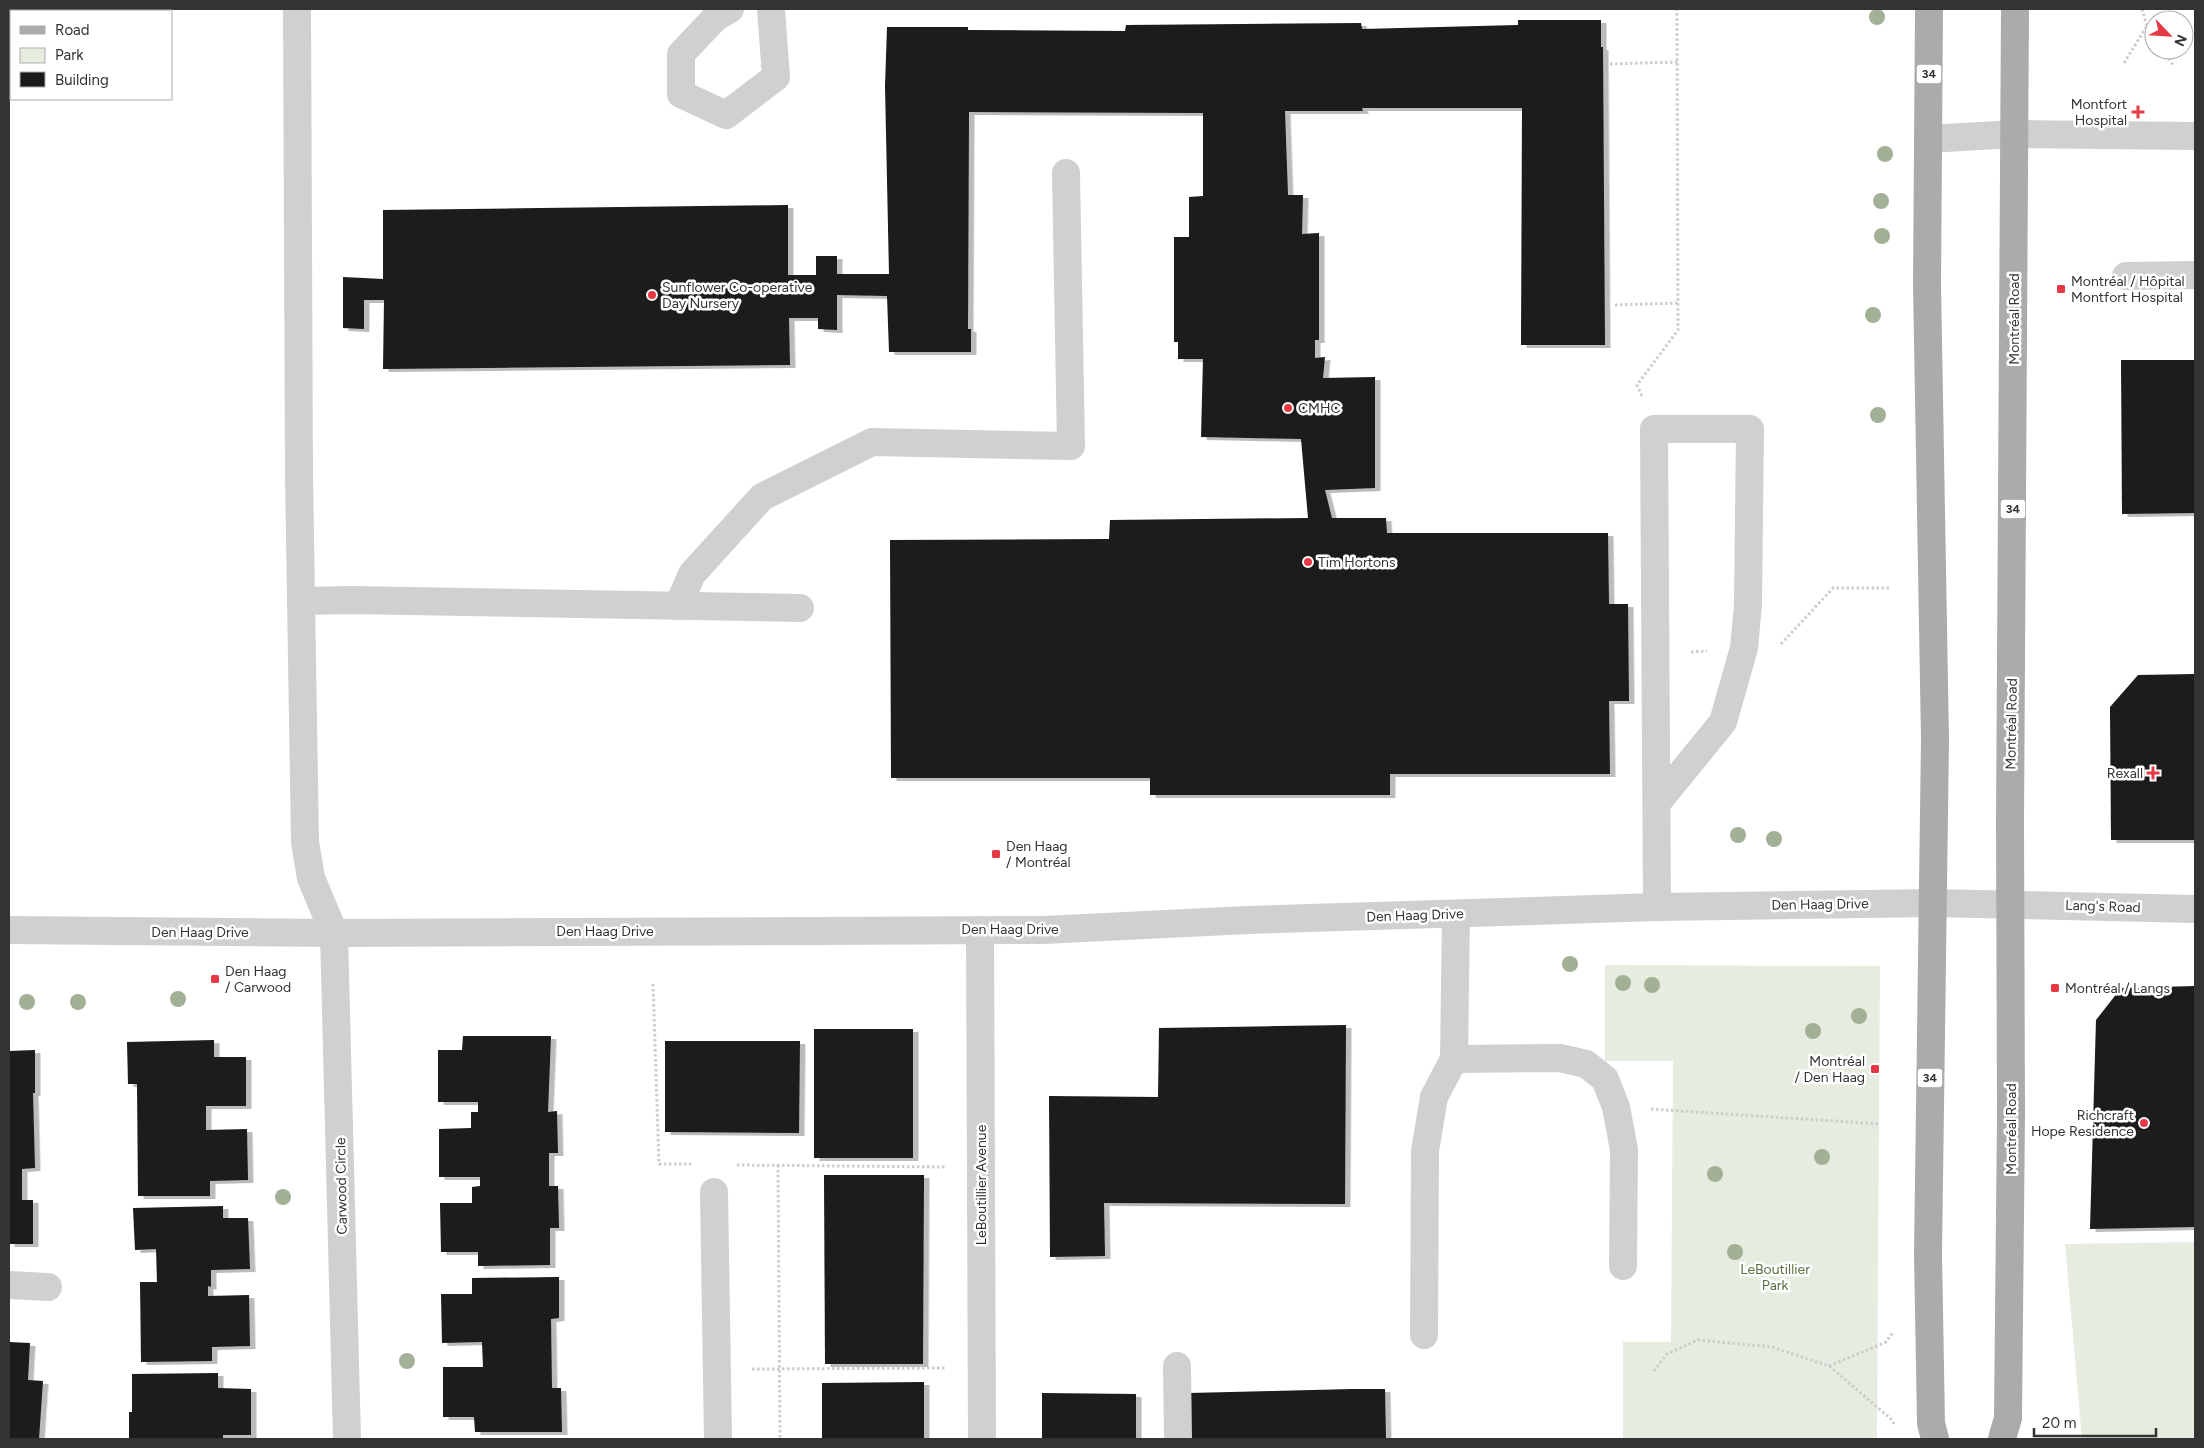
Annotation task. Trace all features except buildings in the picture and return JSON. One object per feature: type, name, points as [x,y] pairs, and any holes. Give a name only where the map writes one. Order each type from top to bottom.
[{"type":"main road","name":"34","points":[[1930,9],[1927,284],[1935,739],[1928,1254],[1931,1423],[1935,1439]]},
{"type":"main road","name":"Montréal Road","points":[[2002,1439],[2008,1418],[2015,9]]},
{"type":"street","points":[[297,9],[299,476],[305,842],[311,878],[334,933]]},
{"type":"street","points":[[730,9],[716,17],[681,54],[681,94],[726,115],[776,78],[771,9]]},
{"type":"street","points":[[1928,139],[2015,134],[2195,136]]},
{"type":"street","points":[[678,606],[692,574],[762,497],[872,442],[1070,446],[1066,173]]},
{"type":"street","points":[[2126,276],[2195,275]]},
{"type":"street","points":[[1657,803],[1723,722],[1744,648],[1748,604],[1750,429],[1654,429],[1657,803],[1658,906]]},
{"type":"street","points":[[302,601],[361,600],[800,608]]},
{"type":"street","name":"Den Haag Drive","points":[[9,930],[334,933],[1043,930],[1248,920],[1658,906],[2012,904]]},
{"type":"street","name":"Lang's Road","points":[[2012,904],[2195,909]]},
{"type":"street","points":[[1424,1336],[1425,1151],[1434,1097],[1454,1059],[1456,914]]},
{"type":"street","name":"LeBoutillier Avenue","points":[[980,930],[982,1439]]},
{"type":"street","name":"Carwood Circle","points":[[334,933],[347,1439]]},
{"type":"street","points":[[1454,1059],[1560,1058],[1586,1064],[1605,1079],[1616,1106],[1624,1150],[1623,1266]]},
{"type":"street","points":[[714,1192],[718,1439]]},
{"type":"street","points":[[9,1285],[48,1287]]},
{"type":"street","points":[[1177,1366],[1178,1439]]},
{"type":"path","points":[[1654,429],[1637,385],[1678,330],[1678,9]]},
{"type":"path","points":[[2124,63],[2144,31]]},
{"type":"path","points":[[2170,60],[2173,65]]},
{"type":"path","points":[[1610,64],[1678,62]]},
{"type":"path","points":[[1615,304],[1678,303]]},
{"type":"path","points":[[653,984],[659,1164],[698,1165]]},
{"type":"path","points":[[1616,1106],[1880,1124]]},
{"type":"path","points":[[728,1165],[954,1167]]},
{"type":"path","points":[[778,1165],[780,1439]]},
{"type":"path","points":[[1829,1366],[1886,1342],[1896,1328]]},
{"type":"path","points":[[1654,1371],[1667,1354],[1698,1340],[1772,1348],[1829,1366],[1891,1419],[1895,1426]]},
{"type":"path","points":[[718,1369],[947,1368]]},
{"type":"green space","name":"LeBoutillier Park","points":[[1605,965],[1880,966],[1877,1439],[1623,1439],[1623,1342],[1671,1342],[1673,1061],[1605,1061]]},
{"type":"green space","points":[[2195,1242],[2195,1439],[2082,1439],[2065,1244]]},
{"type":"place","name":"Montfort Hospital","points":[[2138,112]]},
{"type":"place","name":"Montréal / Hôpital Montfort Hospital","points":[[2061,289]]},
{"type":"place","name":"Sunflower Co-operative Day Nursery","points":[[652,295]]},
{"type":"place","name":"CMHC","points":[[1288,408]]},
{"type":"place","name":"Tim Hortons","points":[[1308,562]]},
{"type":"place","name":"Rexall","points":[[2153,773]]},
{"type":"place","name":"Den Haag / Montréal","points":[[996,854]]},
{"type":"place","name":"Den Haag / Carwood","points":[[215,979]]},
{"type":"place","name":"Montréal / Langs","points":[[2055,988]]},
{"type":"place","name":"Montréal / Den Haag","points":[[1875,1069]]},
{"type":"place","name":"Richcraft Hope Residence","points":[[2144,1123]]}]
